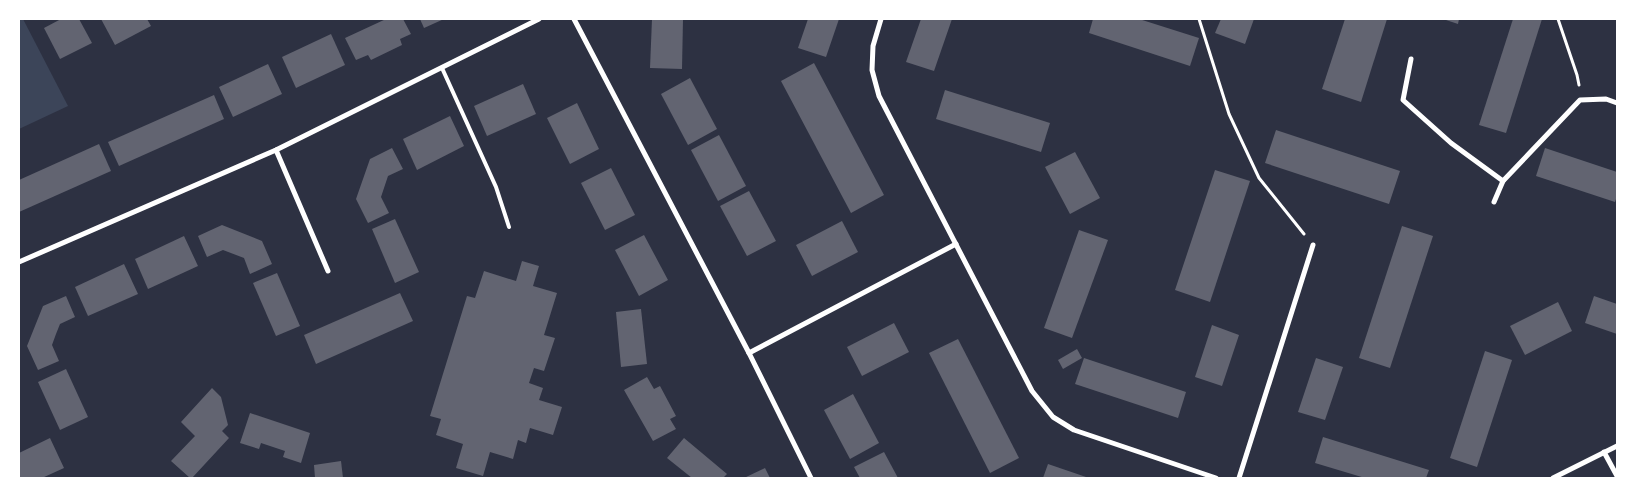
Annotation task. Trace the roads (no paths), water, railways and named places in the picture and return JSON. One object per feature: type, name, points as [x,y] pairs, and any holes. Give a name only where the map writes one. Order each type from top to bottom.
[{"type":"street","points":[[19,262],[276,150],[539,19]]},
{"type":"street","points":[[574,19],[811,478]]},
{"type":"street","points":[[881,19],[873,46],[872,70],[879,96],[1032,391],[1053,417],[1074,430],[1216,478]]},
{"type":"street","points":[[1412,59],[1403,100],[1451,143],[1503,180]]},
{"type":"street","points":[[1494,202],[1503,180],[1580,100],[1606,100],[1617,103]]},
{"type":"street","points":[[276,150],[328,271]]},
{"type":"street","points":[[748,353],[956,244]]},
{"type":"street","points":[[1239,478],[1313,245]]},
{"type":"street","points":[[1554,478],[1617,446]]},
{"type":"street","points":[[1604,452],[1617,476]]},
{"type":"lane","points":[[442,68],[496,187],[509,227]]}]
